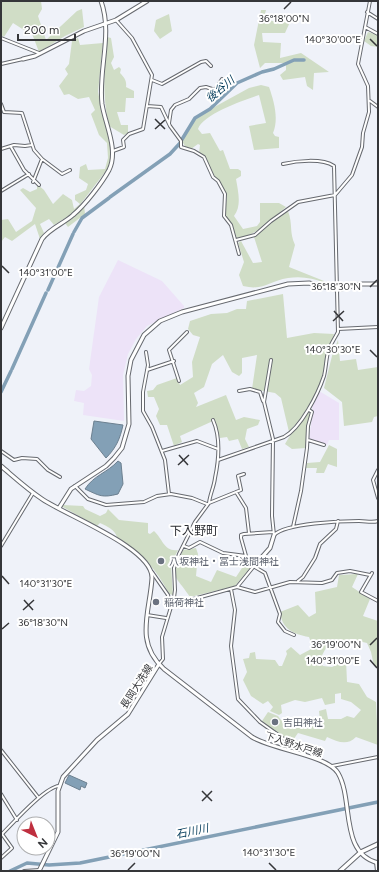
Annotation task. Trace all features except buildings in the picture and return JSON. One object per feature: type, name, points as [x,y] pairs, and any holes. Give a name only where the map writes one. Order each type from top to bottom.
[{"type":"main road","points":[[340,871],[360,852],[378,844]]},
{"type":"street","points":[[1,328],[42,239],[48,232],[68,219],[80,208],[109,170],[113,151],[102,104],[106,23],[101,1]]},
{"type":"street","points":[[1,64],[39,54],[69,37],[116,20],[147,1]]},
{"type":"street","points":[[236,240],[257,234],[271,221],[298,202],[335,195],[350,179],[359,160],[370,101],[368,86],[358,64],[370,1]]},
{"type":"street","points":[[368,12],[378,19]]},
{"type":"street","points":[[113,151],[124,147],[123,140],[125,137],[143,129],[152,80],[150,69],[132,38],[116,20]]},
{"type":"street","points":[[365,27],[378,34]]},
{"type":"street","points":[[1,38],[39,54]]},
{"type":"street","points":[[152,80],[162,84],[201,62],[206,61],[211,66]]},
{"type":"street","points":[[169,124],[171,110],[175,105],[189,99],[200,88],[206,87],[215,90],[222,79]]},
{"type":"street","points":[[370,101],[378,107]]},
{"type":"street","points":[[1,104],[4,112],[7,114],[22,113],[34,150],[42,159],[62,174],[70,170]]},
{"type":"street","points":[[147,106],[161,107],[169,124],[181,142],[181,147],[194,151],[204,157],[213,177],[218,181],[226,194],[224,216],[231,225],[239,254]]},
{"type":"street","points":[[1,149],[32,145]]},
{"type":"street","points":[[11,147],[24,170],[39,185]]},
{"type":"street","points":[[33,180],[42,159]]},
{"type":"street","points":[[218,460],[289,434],[309,410],[322,381],[328,352],[338,329],[334,165],[324,162],[283,164]]},
{"type":"street","points":[[1,191],[29,174]]},
{"type":"street","points":[[59,508],[68,493],[75,486],[111,462],[124,444],[129,424],[128,376],[131,360],[141,340],[155,325],[182,312],[288,284],[309,283],[337,290],[360,284],[378,284]]},
{"type":"street","points":[[338,329],[378,327]]},
{"type":"street","points":[[179,381],[169,348],[186,332]]},
{"type":"street","points":[[146,352],[147,370],[143,392],[143,413],[152,427],[168,470],[169,494]]},
{"type":"street","points":[[264,402],[270,360]]},
{"type":"street","points":[[147,370],[174,361]]},
{"type":"street","points":[[172,606],[237,587],[270,548],[274,533],[273,441],[264,402],[260,392],[250,389],[239,390]]},
{"type":"street","points":[[293,527],[301,491],[308,440],[308,426],[312,412],[309,410]]},
{"type":"street","points":[[160,664],[163,659],[161,642],[166,618],[172,606],[175,590],[173,571],[179,554],[194,524],[208,504],[218,460],[218,434],[213,420]]},
{"type":"street","points":[[308,440],[324,445]]},
{"type":"street","points":[[162,452],[197,441],[218,449]]},
{"type":"street","points":[[1,451],[14,460],[22,458],[37,459],[48,470],[60,477]]},
{"type":"street","points":[[1,466],[34,493],[127,546],[147,563],[168,595],[172,606]]},
{"type":"street","points":[[378,470],[373,480],[378,498]]},
{"type":"street","points":[[75,486],[88,498],[106,505],[144,502],[157,496],[169,494],[192,498],[208,504],[242,489],[238,476],[244,474]]},
{"type":"street","points":[[236,492],[246,508],[249,533]]},
{"type":"street","points":[[1,546],[34,493]]},
{"type":"street","points":[[297,581],[300,580],[307,572],[316,558],[320,544],[336,529],[338,521]]},
{"type":"street","points":[[294,635],[285,631],[278,622],[280,614],[265,573],[248,563],[241,535],[249,533],[274,533],[293,527],[338,521],[378,521]]},
{"type":"street","points":[[184,546],[189,548],[200,542],[223,553],[246,556]]},
{"type":"street","points":[[237,587],[255,592],[297,581],[322,583],[332,580],[337,573],[350,571],[371,574],[361,592],[378,601]]},
{"type":"street","name":"長岡大洗線","points":[[40,870],[58,828],[57,801],[59,786],[67,772],[104,733],[128,714],[160,664],[153,656],[147,642],[145,629],[152,572]]},
{"type":"street","points":[[231,589],[235,607],[231,646],[238,700],[260,722],[307,756]]},
{"type":"street","points":[[147,615],[166,618]]},
{"type":"street","name":"下入野水戸線","points":[[160,664],[252,737],[271,746],[307,756],[332,766],[340,779],[354,842],[360,852]]},
{"type":"street","points":[[1,750],[39,796]]},
{"type":"street","points":[[332,766],[378,757]]},
{"type":"street","points":[[21,816],[37,801],[39,796],[59,786]]},
{"type":"street","points":[[1,794],[16,818]]},
{"type":"street","points":[[1,858],[12,848],[1,834],[16,821]]},
{"type":"street","points":[[360,852],[369,859],[377,862],[377,871]]},
{"type":"street","points":[[24,871],[40,870]]},
{"type":"shaded area","points":[[118,260],[162,281],[184,306],[184,308],[147,326],[136,339],[128,354],[123,375],[124,421],[83,415],[84,403],[74,401],[76,390],[84,391],[91,386],[92,375],[89,369],[99,297]]},
{"type":"shaded area","points":[[319,391],[339,403],[339,440],[329,440],[327,445],[309,440],[313,409],[311,407]]},
{"type":"green space","points":[[1,1],[41,1],[42,9],[38,16],[46,40],[77,11],[82,9],[84,27],[65,36],[39,52],[31,31],[27,32],[13,23],[4,37],[1,35]]},
{"type":"green space","points":[[261,10],[266,10],[264,17],[272,21],[290,22],[285,33],[262,33],[263,42],[281,43],[280,58],[301,53],[329,72],[314,73],[313,90],[307,86],[305,77],[283,80],[280,75],[286,70],[286,63],[265,63],[260,68],[254,45]]},
{"type":"green space","points":[[169,14],[172,31],[160,39],[154,31],[156,20]]},
{"type":"green space","points":[[368,32],[378,35],[378,47],[371,46],[364,41]]},
{"type":"green space","points":[[107,37],[111,38],[114,57],[111,63],[114,70],[119,67],[121,69],[120,73],[125,79],[126,87],[134,91],[134,98],[126,98],[125,112],[117,112],[121,125],[128,125],[128,133],[124,135],[109,126],[105,104],[104,82]]},
{"type":"green space","points":[[78,38],[80,45],[103,43],[98,92],[111,150],[109,167],[79,206],[72,214],[54,225],[49,219],[40,224],[44,233],[40,239],[35,224],[12,241],[5,237],[1,242],[1,220],[8,219],[16,232],[32,221],[36,208],[20,190],[23,188],[30,192],[37,189],[37,184],[44,190],[53,204],[63,194],[72,200],[74,209],[80,204],[75,200],[75,195],[86,190],[88,184],[79,178],[80,167],[86,164],[88,170],[105,169],[108,158],[107,143],[99,135],[91,114],[95,110],[89,97],[78,99],[69,94],[64,95],[59,86],[68,74],[65,69],[69,64],[72,41]]},
{"type":"green space","points":[[261,85],[269,87],[273,98],[276,122],[273,133],[275,136],[279,137],[279,148],[254,150],[249,126],[266,123],[259,95],[216,113],[201,123],[198,129],[202,134],[210,133],[220,151],[223,150],[230,169],[238,169],[241,171],[241,176],[236,179],[239,203],[234,216],[243,229],[257,226],[260,222],[260,203],[279,203],[286,207],[270,222],[258,230],[244,237],[237,238],[225,215],[227,194],[214,176],[205,157],[199,153],[200,145],[198,144],[191,149],[186,148],[182,141],[193,121],[198,116],[249,88]]},
{"type":"green space","points":[[84,205],[85,214],[68,227],[65,223]]},
{"type":"green space","points":[[288,211],[295,245],[289,267],[324,281],[325,283],[298,277],[281,279],[256,287],[243,286],[239,275],[244,262],[238,243],[241,241],[253,263],[262,262],[254,237],[272,221]]},
{"type":"green space","points":[[283,294],[287,338],[314,333],[334,334],[318,389],[300,419],[289,432],[281,398],[275,393],[252,389],[257,355],[242,358],[242,373],[239,376],[232,372],[223,355],[212,364],[204,387],[194,393],[198,403],[196,407],[226,395],[236,420],[244,417],[260,420],[258,425],[247,429],[245,439],[249,447],[242,449],[238,439],[229,441],[227,437],[220,438],[213,421],[180,436],[182,442],[174,446],[167,425],[160,425],[156,416],[159,409],[154,397],[148,397],[147,391],[153,390],[157,385],[177,378],[180,385],[193,377],[192,362],[200,337],[193,335],[188,329],[190,321],[211,314],[227,313],[237,309],[246,309],[247,301]]},
{"type":"green space","points":[[338,340],[340,361],[356,359],[358,370],[378,367],[378,416],[374,417],[372,422],[344,426],[342,402],[324,388],[333,352]]},
{"type":"green space","points":[[308,411],[310,413],[307,428],[306,448],[292,449],[285,444]]},
{"type":"green space","points":[[329,445],[337,449],[337,467],[328,464],[324,473],[316,473],[317,468],[306,468],[307,463],[320,462]]},
{"type":"green space","points":[[61,506],[83,506],[85,509],[100,516],[106,513],[108,509],[119,520],[148,523],[148,533],[150,534],[154,531],[167,547],[173,550],[178,550],[171,564],[173,595],[169,594],[159,577],[147,562],[117,537],[113,530],[100,523],[97,526]]},
{"type":"green space","points":[[196,548],[198,554],[196,576],[211,582],[217,570],[236,577],[246,562],[251,567],[235,586],[190,597],[177,579],[175,571],[183,550]]},
{"type":"green space","points":[[358,574],[352,587],[370,599],[363,616],[378,621],[378,668],[374,666],[371,652],[367,643],[354,640],[327,646],[319,661],[323,666],[332,667],[346,660],[347,682],[359,684],[367,697],[376,702],[378,745],[356,737],[349,742],[342,742],[327,737],[325,741],[298,733],[291,743],[262,721],[268,712],[278,716],[281,720],[297,721],[309,726],[320,720],[319,711],[326,709],[328,719],[341,719],[347,716],[354,718],[361,710],[351,702],[341,699],[341,693],[335,694],[335,703],[325,705],[322,698],[305,702],[295,700],[281,705],[282,713],[279,715],[270,711],[273,707],[268,701],[263,704],[251,696],[243,680],[247,672],[243,659],[249,658],[250,653],[255,652],[256,659],[275,660],[279,666],[282,666],[287,654],[286,651],[291,647],[300,655],[313,648],[309,637],[293,632],[286,627],[281,618],[280,612],[298,605],[309,617],[316,613],[315,592],[337,587],[339,575]]},
{"type":"water","points":[[94,421],[123,425],[117,443],[106,458],[91,439]]},
{"type":"water","points":[[118,461],[121,463],[123,484],[118,494],[101,496],[85,489],[92,480]]},
{"type":"water","points":[[69,775],[87,783],[85,788],[81,786],[80,790],[65,783]]},
{"type":"waterway","name":"後谷川","points":[[181,141],[195,118],[210,109],[237,83],[294,60],[304,60]]},
{"type":"waterway","name":"後谷川","points":[[110,197],[170,154],[181,142]]},
{"type":"waterway","name":"後谷川","points":[[74,232],[82,218],[109,198]]},
{"type":"waterway","name":"後谷川","points":[[48,290],[73,234]]},
{"type":"waterway","name":"後谷川","points":[[12,369],[46,293]]},
{"type":"waterway","name":"後谷川","points":[[1,392],[11,371]]},
{"type":"waterway","name":"石川川","points":[[10,871],[27,863],[49,865],[80,863],[378,802]]},
{"type":"place","name":"八坂神社・冨士浅間神社","points":[[161,561]]},
{"type":"place","name":"稲荷神社","points":[[156,602]]},
{"type":"place","name":"吉田神社","points":[[275,722]]},
{"type":"district","name":"下入野町","points":[[194,531]]}]
